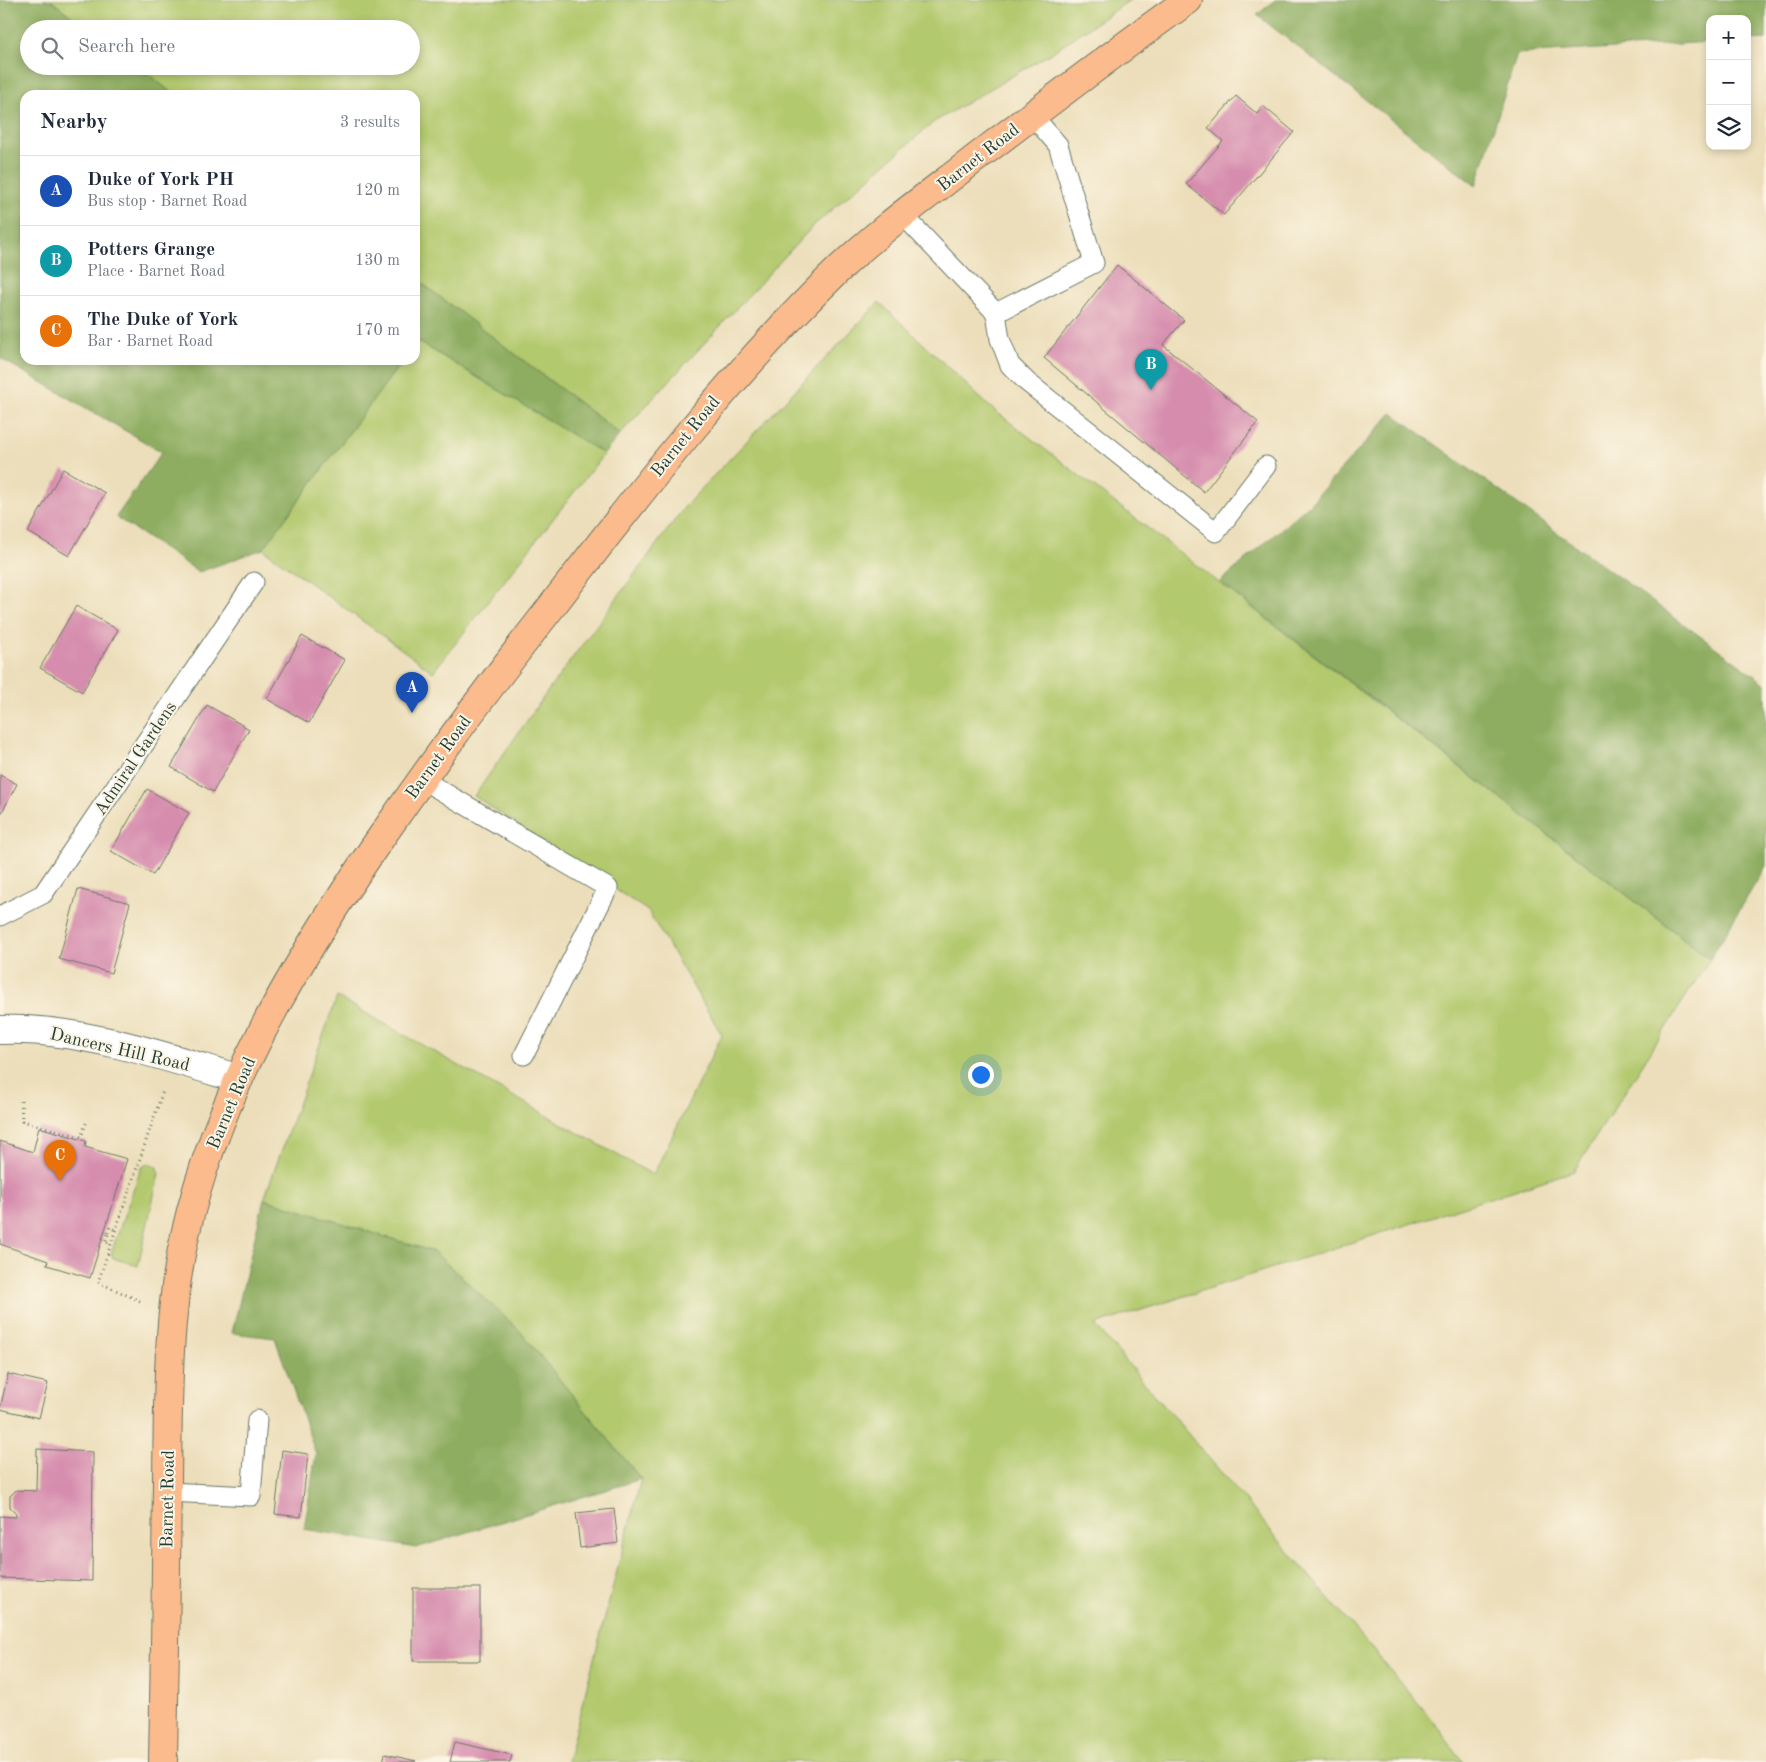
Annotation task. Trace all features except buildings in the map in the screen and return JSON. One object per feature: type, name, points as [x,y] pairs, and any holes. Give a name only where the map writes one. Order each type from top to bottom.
[{"type":"main road","name":"Barnet Road","points":[[163,1762],[167,1492],[173,1316],[185,1237],[205,1164],[239,1079],[289,980],[333,909],[421,779],[612,528],[723,389],[840,267],[903,215],[1085,74],[1188,0]]},
{"type":"street","name":"Dancers Hill Road","points":[[0,1030],[68,1034],[174,1059],[239,1079]]},
{"type":"lane","points":[[996,312],[1094,263],[1058,145],[1032,116]]},
{"type":"lane","points":[[903,215],[996,312],[1000,339],[1010,365],[1027,382],[1216,532],[1266,466]]},
{"type":"lane","name":"Admiral Gardens","points":[[0,916],[42,894],[254,582]]},
{"type":"lane","points":[[421,779],[608,888],[524,1055]]},
{"type":"lane","points":[[167,1492],[251,1496],[257,1420]]},
{"type":"path","points":[[173,1316],[98,1282],[174,1059]]},
{"type":"path","points":[[21,1101],[22,1121],[82,1138],[87,1121]]},
{"type":"path","points":[[111,1243],[105,1242],[106,1233],[110,1227],[115,1230]]},
{"type":"green space","points":[[0,0],[50,0],[76,20],[20,20],[20,75],[149,75],[168,90],[20,90],[20,365],[399,365],[263,549],[199,572],[116,517],[162,452],[0,358]]},
{"type":"green space","points":[[50,0],[1130,0],[1048,55],[934,122],[814,225],[620,434],[420,282],[420,90],[168,90],[149,75],[420,75],[420,20],[76,20]]},
{"type":"green space","points":[[1275,0],[1766,0],[1766,39],[1751,40],[1751,15],[1706,15],[1706,42],[1517,54],[1476,186],[1257,15]]},
{"type":"green space","points":[[420,282],[620,434],[604,454],[420,342]]},
{"type":"green space","points":[[879,302],[990,407],[1710,959],[1574,1171],[1095,1325],[1425,1711],[1463,1762],[567,1762],[641,1479],[519,1330],[434,1252],[264,1199],[337,997],[653,1175],[722,1035],[648,911],[474,796],[550,688],[686,505]]},
{"type":"green space","points":[[420,343],[604,454],[433,672],[263,549],[399,365],[420,365]]},
{"type":"green space","points":[[1392,413],[1766,684],[1766,866],[1710,959],[1220,582],[1309,505]]},
{"type":"green space","points":[[148,1163],[156,1166],[159,1173],[138,1266],[113,1258],[111,1253],[141,1168]]},
{"type":"green space","points":[[264,1199],[434,1252],[519,1330],[641,1479],[416,1548],[304,1529],[316,1454],[275,1338],[232,1333]]},
{"type":"place","name":"Potters Grange","points":[[1151,390]]},
{"type":"place","name":"Duke of York PH","points":[[412,713]]},
{"type":"place","name":"The Duke of York","points":[[60,1181]]}]
